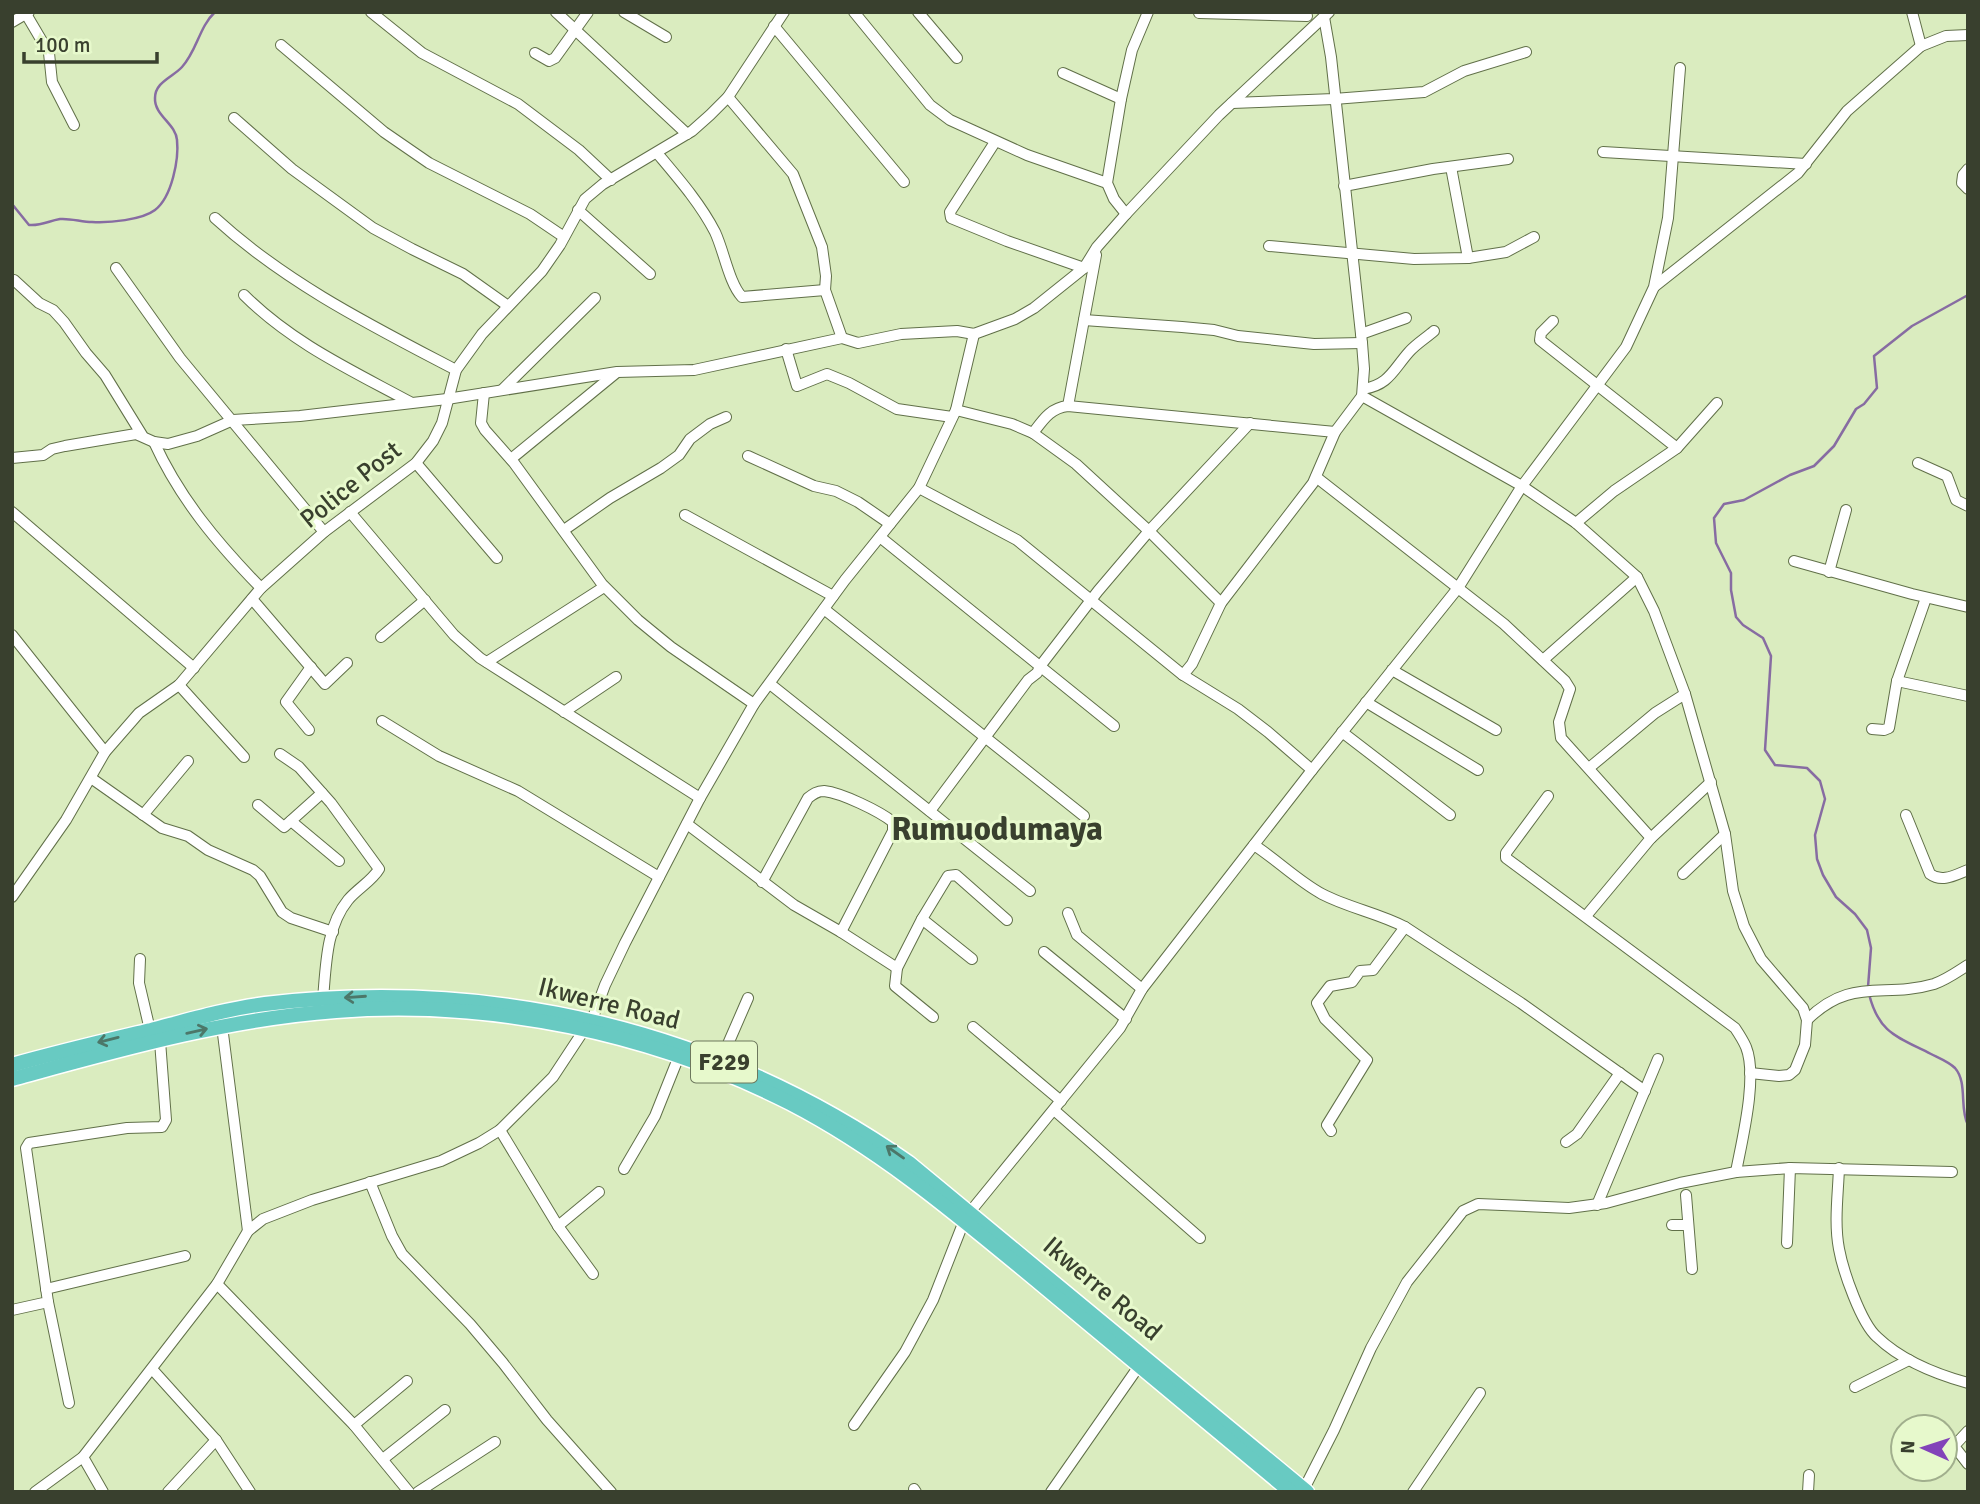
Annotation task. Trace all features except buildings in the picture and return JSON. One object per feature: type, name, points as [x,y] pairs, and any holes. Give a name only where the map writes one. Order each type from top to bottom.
[{"type":"main road","name":"Ikwerre Road","points":[[12,1065],[155,1035],[221,1012],[264,1004],[366,996],[478,1002],[588,1025],[721,1060],[808,1100],[876,1139],[941,1187],[967,1216],[1300,1491]]},
{"type":"main road","name":"F229","points":[[12,1079],[155,1035],[337,1011],[422,1009],[588,1025],[734,1077],[793,1105],[881,1158],[967,1216],[1139,1366],[1300,1491]]},
{"type":"street","points":[[371,12],[422,53],[539,118],[611,180]]},
{"type":"street","points":[[556,12],[687,134]]},
{"type":"street","points":[[536,52],[550,61],[555,58],[588,12]]},
{"type":"street","points":[[624,12],[666,37]]},
{"type":"street","points":[[854,12],[930,105],[950,120],[995,142],[1107,183]]},
{"type":"street","points":[[918,12],[957,58]]},
{"type":"street","points":[[1126,214],[1114,199],[1107,183],[1132,50],[1149,12]]},
{"type":"street","points":[[1912,12],[1922,46]]},
{"type":"street","points":[[12,22],[28,13],[47,48],[52,82],[74,125]]},
{"type":"street","points":[[1199,13],[1307,14],[1310,30]]},
{"type":"street","name":"Police Post","points":[[12,897],[66,820],[105,752],[139,713],[179,685],[261,588],[324,532],[416,463],[433,441],[442,423],[456,370],[482,334],[542,271],[585,199],[687,134],[728,97],[780,14]]},
{"type":"street","points":[[13,280],[39,303],[53,310],[64,322],[105,375],[142,435],[154,442],[168,444],[197,436],[233,420],[300,416],[447,399],[617,372],[694,370],[842,338],[858,343],[901,334],[957,331],[974,334],[1015,319],[1034,308],[1084,268],[1097,247],[1126,214],[1232,103],[1327,15]]},
{"type":"street","points":[[1327,15],[1364,369],[1363,393]]},
{"type":"street","points":[[774,26],[904,182]]},
{"type":"street","points":[[1654,287],[1764,202],[1806,164],[1847,111],[1922,46],[1946,36],[1968,35]]},
{"type":"street","points":[[281,45],[384,132],[429,163],[530,214],[564,237]]},
{"type":"street","points":[[1232,103],[1424,92],[1464,71],[1526,52]]},
{"type":"street","points":[[854,1425],[905,1352],[933,1300],[967,1216],[1126,1019],[1142,989],[1458,588],[1522,486],[1626,347],[1654,287],[1668,218],[1680,68]]},
{"type":"street","points":[[1063,73],[1121,99]]},
{"type":"street","points":[[728,97],[793,174],[822,247],[825,290],[842,338]]},
{"type":"street","points":[[234,118],[292,169],[364,221],[412,250],[463,274],[508,306]]},
{"type":"street","points":[[995,142],[950,212],[951,218],[1007,242],[1084,268]]},
{"type":"street","points":[[1604,152],[1806,164]]},
{"type":"street","points":[[657,153],[692,196],[714,229],[741,298],[825,290]]},
{"type":"street","points":[[1345,186],[1508,159]]},
{"type":"street","points":[[1451,167],[1468,258]]},
{"type":"street","points":[[1968,169],[1963,175],[1962,183],[1968,189]]},
{"type":"street","points":[[578,209],[650,274]]},
{"type":"street","points":[[215,218],[276,267],[321,297],[456,370]]},
{"type":"street","points":[[1269,246],[1414,259],[1468,258],[1506,252],[1534,237]]},
{"type":"street","points":[[1068,406],[1097,247]]},
{"type":"street","points":[[116,268],[180,358],[324,532]]},
{"type":"street","points":[[244,295],[263,314],[310,349],[410,402]]},
{"type":"street","points":[[502,390],[595,298]]},
{"type":"street","points":[[1084,320],[1192,328],[1314,344],[1361,338],[1406,318]]},
{"type":"street","points":[[1553,321],[1541,333],[1540,340],[1677,448]]},
{"type":"street","points":[[1183,675],[1192,664],[1222,603],[1317,477],[1335,432],[1363,393],[1384,381],[1409,351],[1434,331]]},
{"type":"street","points":[[35,1492],[83,1457],[216,1284],[248,1231],[263,1219],[312,1199],[441,1161],[479,1143],[500,1130],[553,1077],[588,1025],[659,877],[754,704],[833,596],[919,488],[954,414],[974,334]]},
{"type":"street","points":[[786,349],[797,386],[827,374],[897,409],[954,414],[1012,424],[1033,433],[1076,464],[1222,603]]},
{"type":"street","points":[[511,459],[617,372]]},
{"type":"street","points":[[484,393],[481,423],[511,459],[604,587],[638,620],[671,646],[754,704]]},
{"type":"street","points":[[1363,393],[1522,486],[1576,523],[1637,577],[1654,611],[1685,694],[1725,834],[1733,891],[1744,926],[1761,959],[1803,1008],[1807,1020],[1805,1045],[1795,1070],[1789,1075],[1779,1076],[1750,1073]]},
{"type":"street","points":[[1576,523],[1614,491],[1677,448],[1717,403]]},
{"type":"street","points":[[1033,433],[1048,414],[1058,407],[1068,406],[1335,432]]},
{"type":"street","points":[[564,530],[610,498],[661,468],[679,455],[690,439],[726,416]]},
{"type":"street","points":[[930,811],[1091,600],[1149,531],[1251,423]]},
{"type":"street","points":[[12,458],[43,455],[52,449],[65,446],[142,435]]},
{"type":"street","points":[[154,442],[187,503],[217,541],[261,588]]},
{"type":"street","points":[[748,456],[814,486],[836,491],[890,523]]},
{"type":"street","points":[[416,463],[497,558]]},
{"type":"street","points":[[1918,463],[1947,476],[1956,500],[1968,506]]},
{"type":"street","points":[[1317,477],[1504,624],[1565,681],[1570,689],[1559,722],[1561,738],[1651,838]]},
{"type":"street","points":[[919,488],[1017,540],[1183,675],[1238,709],[1312,770]]},
{"type":"street","points":[[1829,572],[1846,510]]},
{"type":"street","points":[[12,512],[194,668]]},
{"type":"street","points":[[350,512],[454,635],[487,662],[701,798]]},
{"type":"street","points":[[685,515],[833,596]]},
{"type":"street","points":[[880,537],[1114,726]]},
{"type":"street","points":[[1794,561],[1968,607]]},
{"type":"street","points":[[1543,660],[1637,577]]},
{"type":"street","points":[[487,662],[604,587]]},
{"type":"street","points":[[1872,729],[1889,728],[1897,681],[1926,597]]},
{"type":"street","points":[[252,599],[325,684],[347,663]]},
{"type":"street","points":[[381,637],[425,600]]},
{"type":"street","points":[[824,609],[1084,816]]},
{"type":"street","points":[[12,635],[105,752]]},
{"type":"street","points":[[309,730],[286,702],[311,667]]},
{"type":"street","points":[[1392,670],[1496,730]]},
{"type":"street","points":[[564,712],[616,677]]},
{"type":"street","points":[[1897,681],[1968,696]]},
{"type":"street","points":[[770,684],[1030,891]]},
{"type":"street","points":[[179,685],[244,757]]},
{"type":"street","points":[[1589,768],[1655,713],[1685,694]]},
{"type":"street","points":[[1366,702],[1478,770]]},
{"type":"street","points":[[382,722],[439,757],[518,791],[659,877]]},
{"type":"street","points":[[1342,732],[1450,815]]},
{"type":"street","points":[[280,754],[299,767],[322,793],[379,869],[342,908],[332,932],[323,999]]},
{"type":"street","points":[[143,816],[188,761]]},
{"type":"street","points":[[91,778],[163,828],[188,836],[208,850],[253,870],[260,876],[282,912],[291,918],[332,932]]},
{"type":"street","points":[[1587,916],[1651,838],[1711,782]]},
{"type":"street","points":[[762,882],[808,798],[816,792],[840,796],[885,816],[893,822],[893,831],[841,932]]},
{"type":"street","points":[[258,804],[284,827],[322,793]]},
{"type":"street","points":[[1548,796],[1506,853],[1506,858],[1735,1027],[1747,1049],[1750,1073],[1748,1106],[1736,1172]]},
{"type":"street","points":[[1906,814],[1930,874],[1936,878],[1944,878],[1968,870]]},
{"type":"street","points":[[291,821],[339,861]]},
{"type":"street","points":[[687,824],[794,905],[897,968]]},
{"type":"street","points":[[1683,874],[1725,834]]},
{"type":"street","points":[[1254,845],[1320,893],[1405,927],[1521,1003],[1645,1091]]},
{"type":"street","points":[[933,1017],[895,986],[897,968],[943,885],[952,874],[956,875],[1007,920]]},
{"type":"street","points":[[1068,913],[1077,935],[1142,989]]},
{"type":"street","points":[[922,919],[972,959]]},
{"type":"street","points":[[1331,1131],[1327,1125],[1367,1060],[1325,1019],[1317,1003],[1330,986],[1352,982],[1360,971],[1373,970],[1405,927]]},
{"type":"street","points":[[1044,952],[1126,1019]]},
{"type":"street","points":[[69,1403],[48,1302],[26,1148],[29,1143],[62,1137],[127,1128],[162,1127],[166,1121],[155,1035],[139,983],[140,959]]},
{"type":"street","points":[[1807,1020],[1820,1007],[1836,997],[1936,984],[1968,965]]},
{"type":"street","points":[[721,1060],[748,998]]},
{"type":"street","points":[[222,1026],[248,1231]]},
{"type":"street","points":[[973,1027],[1061,1101]]},
{"type":"street","points":[[624,1169],[655,1116],[679,1056]]},
{"type":"street","points":[[1597,1205],[1658,1059]]},
{"type":"street","points":[[1566,1142],[1577,1134],[1620,1073]]},
{"type":"street","points":[[1054,1110],[1200,1238]]},
{"type":"street","points":[[500,1130],[558,1226],[593,1274]]},
{"type":"street","points":[[1787,1243],[1790,1168]]},
{"type":"street","points":[[1300,1491],[1334,1430],[1371,1348],[1407,1282],[1463,1211],[1478,1205],[1569,1208],[1597,1205],[1736,1172],[1790,1168],[1952,1172]]},
{"type":"street","points":[[1839,1168],[1838,1248],[1850,1289],[1875,1336],[1909,1360],[1938,1375],[1968,1383]]},
{"type":"street","points":[[370,1182],[402,1254],[478,1334],[547,1420],[611,1492]]},
{"type":"street","points":[[558,1226],[599,1192]]},
{"type":"street","points":[[1686,1195],[1692,1269]]},
{"type":"street","points":[[1672,1225],[1688,1225]]},
{"type":"street","points":[[46,1289],[186,1256]]},
{"type":"street","points":[[216,1284],[354,1425],[409,1492]]},
{"type":"street","points":[[12,1310],[48,1302]]},
{"type":"street","points":[[1855,1387],[1909,1360]]},
{"type":"street","points":[[1051,1492],[1139,1366]]},
{"type":"street","points":[[152,1369],[216,1440],[250,1492]]},
{"type":"street","points":[[354,1425],[407,1381]]},
{"type":"street","points":[[1413,1492],[1480,1393]]},
{"type":"street","points":[[383,1460],[445,1410]]},
{"type":"street","points":[[1968,1431],[1954,1446],[1968,1464]]},
{"type":"street","points":[[168,1492],[216,1440]]},
{"type":"street","points":[[418,1492],[495,1441]]},
{"type":"street","points":[[83,1457],[103,1492]]},
{"type":"street","points":[[1808,1492],[1809,1475]]},
{"type":"waterway","points":[[12,204],[29,225],[60,219],[116,221],[142,216],[155,210],[170,187],[177,148],[176,134],[156,104],[156,92],[161,84],[187,61],[205,25],[215,12]]},
{"type":"waterway","points":[[1868,987],[1871,948],[1867,930],[1855,914],[1836,897],[1817,859],[1815,835],[1825,799],[1820,781],[1807,768],[1775,765],[1765,750],[1771,656],[1763,638],[1736,617],[1731,573],[1716,543],[1714,518],[1724,504],[1744,500],[1790,475],[1814,466],[1834,446],[1856,409],[1864,404],[1877,388],[1874,356],[1912,326],[1968,295]]},
{"type":"waterway","points":[[1869,994],[1878,1018],[1891,1033],[1955,1068],[1961,1081],[1968,1125]]},
{"type":"district","name":"Rumuodumaya","points":[[997,829]]}]
